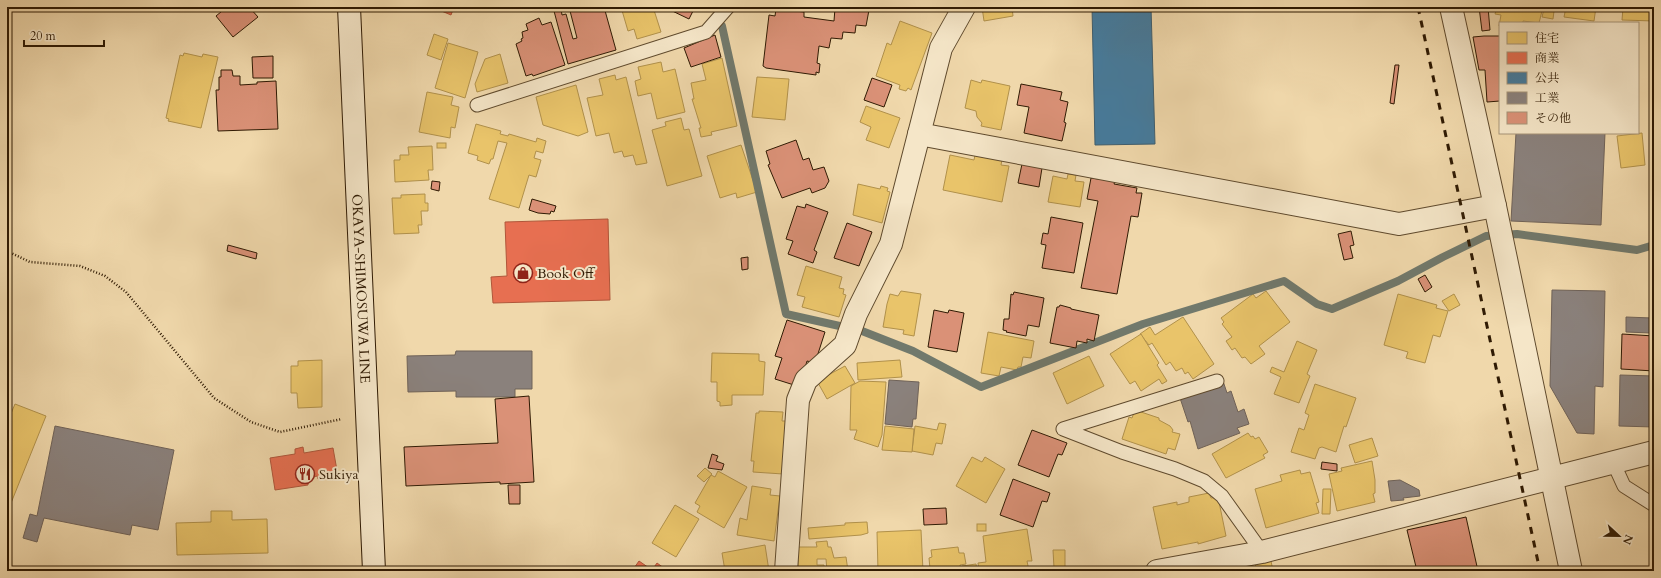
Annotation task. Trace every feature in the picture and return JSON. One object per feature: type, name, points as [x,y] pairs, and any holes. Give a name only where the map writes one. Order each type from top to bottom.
[{"type":"street","name":"OKAYA-SHIMOSUWA LINE","points":[[349,7],[374,571]]},
{"type":"street","points":[[786,571],[798,400],[806,380],[845,345],[856,314],[891,244],[941,48],[964,7]]},
{"type":"street","points":[[1451,7],[1495,206],[1571,571]]},
{"type":"street","points":[[919,134],[1399,224],[1495,206]]},
{"type":"street","points":[[1157,571],[1262,552],[1551,477],[1654,452]]},
{"type":"lane","points":[[477,105],[706,32],[728,7]]},
{"type":"lane","points":[[1217,381],[1063,429],[1122,452],[1175,469],[1204,481],[1222,496],[1262,552]]},
{"type":"lane","points":[[1613,462],[1624,486],[1654,505]]},
{"type":"path","points":[[7,251],[30,262],[80,266],[105,276],[126,292],[214,398],[251,422],[280,432],[368,414]]},
{"type":"building: 住宅","points":[[621,7],[653,7],[661,32],[637,39],[634,29],[628,31]]},
{"type":"building: 住宅","points":[[982,7],[1012,7],[1013,16],[984,21]]},
{"type":"building: 住宅","points":[[1497,7],[1543,7],[1539,22],[1500,22],[1501,15],[1495,14]]},
{"type":"building: 住宅","points":[[1566,7],[1596,7],[1594,21],[1564,17]]},
{"type":"building: 住宅","points":[[1623,8],[1654,11],[1654,21],[1622,20]]},
{"type":"building: 住宅","points":[[1544,9],[1554,11],[1553,19],[1542,17]]},
{"type":"building: 住宅","points":[[900,21],[932,33],[911,90],[908,88],[906,91],[899,89],[900,85],[876,76],[887,43],[891,45]]},
{"type":"building: 住宅","points":[[434,34],[448,39],[441,60],[427,55]]},
{"type":"building: 住宅","points":[[448,43],[478,52],[465,98],[435,88]]},
{"type":"building: 住宅","points":[[184,53],[202,57],[203,54],[218,57],[201,128],[168,121],[169,119],[166,118],[180,55],[183,56]]},
{"type":"building: 住宅","points":[[500,54],[508,83],[477,92],[475,84],[485,59]]},
{"type":"building: 住宅","points":[[722,58],[737,126],[711,132],[712,135],[701,137],[699,128],[701,128],[692,99],[694,99],[691,83],[706,80],[702,64]]},
{"type":"building: 住宅","points":[[661,62],[663,72],[675,69],[685,112],[657,119],[651,93],[638,96],[635,81],[641,79],[638,67]]},
{"type":"building: 住宅","points":[[615,75],[616,80],[626,77],[647,163],[636,165],[633,155],[624,157],[622,151],[614,153],[609,133],[596,136],[587,98],[603,95],[599,79]]},
{"type":"building: 住宅","points":[[757,77],[789,79],[785,120],[752,117]]},
{"type":"building: 住宅","points":[[971,80],[981,83],[982,80],[1010,86],[1001,130],[981,126],[982,123],[977,117],[976,111],[965,108]]},
{"type":"building: 住宅","points":[[576,85],[588,132],[578,136],[543,125],[536,97]]},
{"type":"building: 住宅","points":[[427,92],[453,97],[451,105],[459,107],[455,128],[451,127],[450,138],[419,132]]},
{"type":"building: 住宅","points":[[866,106],[900,118],[889,148],[866,140],[871,127],[860,122]]},
{"type":"building: 住宅","points":[[681,118],[684,130],[689,129],[702,176],[667,186],[652,130],[666,126],[665,122]]},
{"type":"building: 住宅","points":[[476,124],[501,131],[500,134],[508,136],[509,134],[536,142],[537,138],[546,141],[543,153],[536,151],[534,158],[541,160],[536,177],[529,175],[519,208],[489,199],[507,143],[498,141],[493,159],[491,159],[489,164],[477,160],[478,156],[468,153]]},
{"type":"building: 住宅","points":[[1642,133],[1645,165],[1621,168],[1617,136]]},
{"type":"building: 住宅","points":[[437,143],[446,143],[446,148],[437,148]]},
{"type":"building: 住宅","points":[[741,145],[757,192],[737,198],[736,193],[720,198],[707,156]]},
{"type":"building: 住宅","points":[[432,146],[433,170],[428,170],[429,180],[395,182],[394,160],[400,160],[400,155],[409,155],[408,147]]},
{"type":"building: 住宅","points":[[950,155],[974,160],[975,155],[1002,160],[1001,165],[1009,166],[1002,202],[943,190]]},
{"type":"building: 住宅","points":[[1068,174],[1076,175],[1075,181],[1084,182],[1080,207],[1048,202],[1053,176],[1067,179]]},
{"type":"building: 住宅","points":[[858,184],[880,189],[881,186],[888,188],[887,191],[890,192],[882,223],[853,215]]},
{"type":"building: 住宅","points":[[425,194],[425,203],[428,203],[428,211],[421,211],[422,225],[418,225],[419,233],[394,234],[392,198],[401,198],[401,195]]},
{"type":"building: 住宅","points":[[806,266],[842,277],[839,288],[844,289],[843,294],[846,295],[839,317],[802,307],[805,297],[797,295]]},
{"type":"building: 住宅","points":[[901,291],[921,294],[914,336],[903,334],[904,330],[883,327],[890,294],[898,296]]},
{"type":"building: 住宅","points":[[1266,291],[1290,322],[1259,346],[1265,354],[1251,364],[1245,357],[1242,358],[1235,348],[1232,350],[1226,341],[1232,337],[1222,324],[1224,322],[1221,318],[1253,294],[1256,298]]},
{"type":"building: 住宅","points":[[1398,294],[1437,305],[1436,308],[1448,311],[1440,337],[1433,335],[1425,363],[1406,358],[1408,352],[1384,345]]},
{"type":"building: 住宅","points":[[1454,294],[1460,305],[1449,311],[1442,301]]},
{"type":"building: 住宅","points":[[1183,317],[1214,364],[1193,379],[1188,372],[1185,374],[1182,368],[1176,371],[1170,362],[1166,365],[1152,343],[1149,345],[1140,334],[1150,327],[1155,335]]},
{"type":"building: 住宅","points":[[988,332],[1034,341],[1031,358],[1023,357],[1021,367],[1018,367],[1017,370],[1001,367],[999,376],[981,373]]},
{"type":"building: 住宅","points":[[1141,334],[1159,363],[1157,365],[1167,381],[1162,384],[1159,379],[1141,391],[1135,381],[1130,384],[1110,354]]},
{"type":"building: 住宅","points":[[1297,341],[1317,350],[1307,374],[1310,376],[1299,403],[1274,394],[1281,377],[1270,372],[1272,367],[1284,372]]},
{"type":"building: 住宅","points":[[712,353],[759,354],[759,361],[765,362],[763,395],[732,395],[732,405],[720,406],[720,402],[717,401],[717,382],[711,382]]},
{"type":"building: 住宅","points":[[1089,356],[1104,386],[1067,404],[1053,373]]},
{"type":"building: 住宅","points":[[322,360],[322,407],[298,408],[297,393],[291,393],[291,366],[298,366],[298,361]]},
{"type":"building: 住宅","points":[[900,360],[902,377],[858,380],[857,363]]},
{"type":"building: 住宅","points":[[845,366],[855,383],[827,399],[817,381]]},
{"type":"building: 住宅","points":[[860,381],[886,382],[882,435],[878,447],[854,439],[857,430],[850,430],[851,386]]},
{"type":"building: 住宅","points":[[1315,384],[1356,398],[1346,427],[1344,426],[1336,452],[1322,447],[1319,448],[1315,459],[1291,452],[1299,428],[1304,430],[1309,415],[1305,413]]},
{"type":"building: 住宅","points":[[15,404],[46,416],[7,513],[7,423]]},
{"type":"building: 住宅","points":[[1135,410],[1159,418],[1159,420],[1170,426],[1173,430],[1172,432],[1180,434],[1175,450],[1168,448],[1166,454],[1122,439],[1129,417],[1132,418]]},
{"type":"building: 住宅","points":[[759,411],[783,412],[782,421],[787,421],[783,474],[753,472],[754,461],[751,461],[756,413],[759,413]]},
{"type":"building: 住宅","points":[[939,423],[946,424],[942,444],[936,443],[933,455],[912,451],[915,426],[937,430]]},
{"type":"building: 住宅","points":[[885,426],[914,429],[912,452],[882,450]]},
{"type":"building: 住宅","points":[[1248,433],[1255,439],[1259,437],[1268,452],[1263,455],[1265,458],[1226,478],[1212,454]]},
{"type":"building: 住宅","points":[[1372,438],[1378,456],[1355,463],[1349,445]]},
{"type":"building: 住宅","points":[[972,457],[982,462],[985,457],[1005,469],[986,503],[956,486]]},
{"type":"building: 住宅","points":[[1372,461],[1375,480],[1375,493],[1373,494],[1375,502],[1337,511],[1329,474],[1342,471],[1341,468]]},
{"type":"building: 住宅","points":[[705,468],[712,474],[704,482],[697,476]]},
{"type":"building: 住宅","points":[[1300,470],[1301,474],[1310,472],[1319,502],[1316,503],[1319,513],[1266,528],[1255,489],[1282,481],[1280,475]]},
{"type":"building: 住宅","points":[[718,471],[747,487],[724,528],[697,512],[700,506],[695,503],[711,475],[715,477]]},
{"type":"building: 住宅","points":[[752,486],[771,489],[770,495],[780,496],[774,541],[737,535],[740,518],[747,520]]},
{"type":"building: 住宅","points":[[1323,489],[1331,489],[1330,514],[1322,514]]},
{"type":"building: 住宅","points":[[1209,493],[1211,498],[1218,497],[1226,536],[1198,544],[1198,542],[1162,549],[1153,507],[1177,502],[1177,505],[1189,502],[1189,497]]},
{"type":"building: 住宅","points":[[675,505],[699,519],[676,557],[652,543]]},
{"type":"building: 住宅","points":[[211,511],[232,511],[232,520],[267,519],[268,553],[177,555],[176,523],[211,522]]},
{"type":"building: 住宅","points":[[867,522],[868,533],[861,535],[809,539],[808,528],[845,525],[845,523]]},
{"type":"building: 住宅","points":[[977,524],[986,524],[986,531],[977,531]]},
{"type":"building: 住宅","points":[[1027,529],[1032,561],[1027,561],[1029,571],[979,571],[978,563],[986,562],[983,536]]},
{"type":"building: 住宅","points":[[921,530],[923,571],[878,571],[877,532]]},
{"type":"building: 住宅","points":[[827,541],[828,547],[831,547],[834,558],[846,557],[848,571],[827,571],[826,559],[817,559],[817,565],[824,565],[824,571],[798,571],[798,547],[817,547],[816,542]]},
{"type":"building: 住宅","points":[[765,545],[769,571],[725,571],[722,553]]},
{"type":"building: 住宅","points":[[958,547],[959,553],[964,553],[966,564],[960,565],[960,568],[946,570],[946,567],[930,569],[929,558],[932,557],[931,550]]},
{"type":"building: 住宅","points":[[1053,550],[1065,550],[1065,567],[1054,568]]},
{"type":"building: 住宅","points":[[1271,561],[1273,571],[1234,571],[1256,567],[1255,564]]},
{"type":"building: 住宅","points":[[976,564],[977,571],[949,571],[962,569],[962,566]]},
{"type":"building: 商業","points":[[432,7],[454,7],[451,15]]},
{"type":"building: 商業","points":[[608,219],[610,300],[493,303],[491,277],[507,276],[505,222]]},
{"type":"building: 商業","points":[[303,447],[304,453],[333,448],[338,476],[318,479],[317,476],[308,478],[308,485],[275,490],[270,458],[295,454],[295,449]]},
{"type":"building: 商業","points":[[639,561],[652,570],[657,563],[668,571],[632,571]]},
{"type":"building: 公共","points":[[1092,7],[1151,7],[1155,144],[1095,145]]},
{"type":"building: 工業","points":[[1516,134],[1605,134],[1601,225],[1511,221]]},
{"type":"building: 工業","points":[[1552,290],[1605,291],[1603,387],[1595,386],[1594,434],[1577,433],[1550,386]]},
{"type":"building: 工業","points":[[1626,317],[1652,318],[1651,333],[1626,332]]},
{"type":"building: 工業","points":[[456,351],[532,351],[532,389],[515,389],[515,397],[456,397],[456,391],[408,392],[407,356],[455,355]]},
{"type":"building: 工業","points":[[1620,375],[1654,376],[1654,427],[1619,426]]},
{"type":"building: 工業","points":[[889,380],[919,382],[916,419],[913,419],[912,427],[885,424]]},
{"type":"building: 工業","points":[[1223,381],[1227,393],[1231,391],[1238,412],[1244,409],[1249,424],[1237,428],[1240,433],[1198,449],[1190,421],[1188,422],[1180,398],[1185,394]]},
{"type":"building: 工業","points":[[55,426],[174,450],[158,530],[132,525],[130,535],[44,518],[37,542],[23,538],[30,514],[37,516]]},
{"type":"building: 工業","points":[[1400,480],[1419,490],[1420,496],[1403,498],[1404,500],[1391,501],[1388,481]]},
{"type":"building: その他","points":[[227,7],[249,7],[258,17],[233,37],[216,16]]},
{"type":"building: その他","points":[[569,7],[604,7],[616,50],[568,64],[554,11],[561,9],[562,15],[566,14],[573,39],[577,38]]},
{"type":"building: その他","points":[[664,7],[695,7],[689,19]]},
{"type":"building: その他","points":[[846,7],[869,10],[866,26],[856,25],[855,33],[843,32],[842,39],[831,38],[829,48],[819,46],[817,63],[820,64],[819,73],[816,72],[816,75],[766,68],[763,66],[769,15],[775,16],[776,9],[804,12],[804,17],[834,21],[835,8],[846,10]]},
{"type":"building: その他","points":[[1479,7],[1488,7],[1490,30],[1482,31]]},
{"type":"building: その他","points":[[539,18],[542,25],[551,22],[565,65],[533,76],[532,74],[526,76],[516,44],[522,41],[522,32],[528,30],[526,24]]},
{"type":"building: その他","points":[[715,35],[721,57],[691,67],[684,48]]},
{"type":"building: その他","points":[[1499,36],[1499,101],[1487,102],[1485,70],[1479,70],[1473,37]]},
{"type":"building: その他","points":[[273,56],[273,78],[253,78],[252,57]]},
{"type":"building: その他","points":[[1395,65],[1399,65],[1394,104],[1390,103]]},
{"type":"building: その他","points":[[221,70],[232,70],[233,76],[240,76],[240,85],[276,81],[278,129],[218,131],[216,90],[219,90],[219,77],[221,77]]},
{"type":"building: その他","points":[[872,78],[892,85],[884,107],[864,100]]},
{"type":"building: その他","points":[[1021,84],[1062,92],[1060,100],[1068,102],[1064,122],[1066,123],[1062,141],[1024,133],[1029,107],[1017,105]]},
{"type":"building: その他","points":[[796,140],[803,160],[809,158],[813,170],[824,167],[829,181],[825,188],[812,193],[810,188],[782,198],[768,165],[770,164],[766,151]]},
{"type":"building: その他","points":[[1022,164],[1042,168],[1039,187],[1018,183]]},
{"type":"building: その他","points":[[1091,178],[1115,181],[1114,184],[1137,188],[1136,193],[1142,193],[1138,217],[1131,216],[1117,294],[1081,288],[1098,201],[1087,199]]},
{"type":"building: その他","points":[[432,181],[440,182],[439,191],[431,189]]},
{"type":"building: その他","points":[[532,199],[556,206],[554,212],[551,211],[550,214],[538,213],[529,210]]},
{"type":"building: その他","points":[[806,204],[828,212],[814,250],[817,252],[813,263],[788,254],[793,241],[786,239],[797,206],[805,208]]},
{"type":"building: その他","points":[[1051,217],[1083,223],[1074,273],[1042,268],[1046,245],[1041,244],[1043,233],[1048,234]]},
{"type":"building: その他","points":[[847,223],[872,232],[859,266],[834,258]]},
{"type":"building: その他","points":[[1351,231],[1354,245],[1350,246],[1353,258],[1344,260],[1338,234]]},
{"type":"building: その他","points":[[228,245],[257,253],[256,259],[227,251]]},
{"type":"building: その他","points":[[748,257],[748,269],[742,270],[741,258]]},
{"type":"building: その他","points":[[1425,275],[1432,287],[1425,292],[1418,279]]},
{"type":"building: その他","points":[[1014,292],[1044,298],[1039,327],[1028,325],[1026,336],[1003,330],[1004,319],[1009,319],[1011,294],[1013,295]]},
{"type":"building: その他","points":[[1060,305],[1099,315],[1094,341],[1087,339],[1087,343],[1077,341],[1076,348],[1050,343],[1057,307]]},
{"type":"building: その他","points":[[934,310],[948,313],[949,310],[964,313],[957,352],[928,347]]},
{"type":"building: その他","points":[[787,320],[825,332],[815,363],[807,361],[802,379],[794,385],[775,379],[782,358],[775,356]]},
{"type":"building: その他","points":[[1622,334],[1654,336],[1654,371],[1621,369]]},
{"type":"building: その他","points":[[529,396],[534,482],[406,486],[404,447],[498,443],[495,399]]},
{"type":"building: その他","points":[[1032,430],[1067,443],[1062,455],[1058,454],[1049,477],[1018,465]]},
{"type":"building: その他","points":[[712,454],[718,456],[716,461],[724,464],[722,470],[708,468]]},
{"type":"building: その他","points":[[1322,462],[1337,464],[1337,471],[1321,469]]},
{"type":"building: その他","points":[[1013,479],[1050,493],[1047,502],[1042,501],[1033,527],[1000,515]]},
{"type":"building: その他","points":[[508,485],[520,485],[520,504],[509,504]]},
{"type":"building: その他","points":[[946,508],[947,524],[924,525],[923,509]]},
{"type":"building: その他","points":[[1466,517],[1478,571],[1417,571],[1407,530]]},
{"type":"waterway","points":[[722,26],[786,314],[862,331],[913,351],[981,387],[1143,324],[1284,281],[1317,304],[1332,309],[1398,281],[1486,236],[1517,234],[1637,250],[1654,245]]},
{"type":"railway","points":[[1418,7],[1540,571]]},
{"type":"place","name":"Book Off","points":[[523,273]]},
{"type":"place","name":"Sukiya","points":[[305,474]]}]
